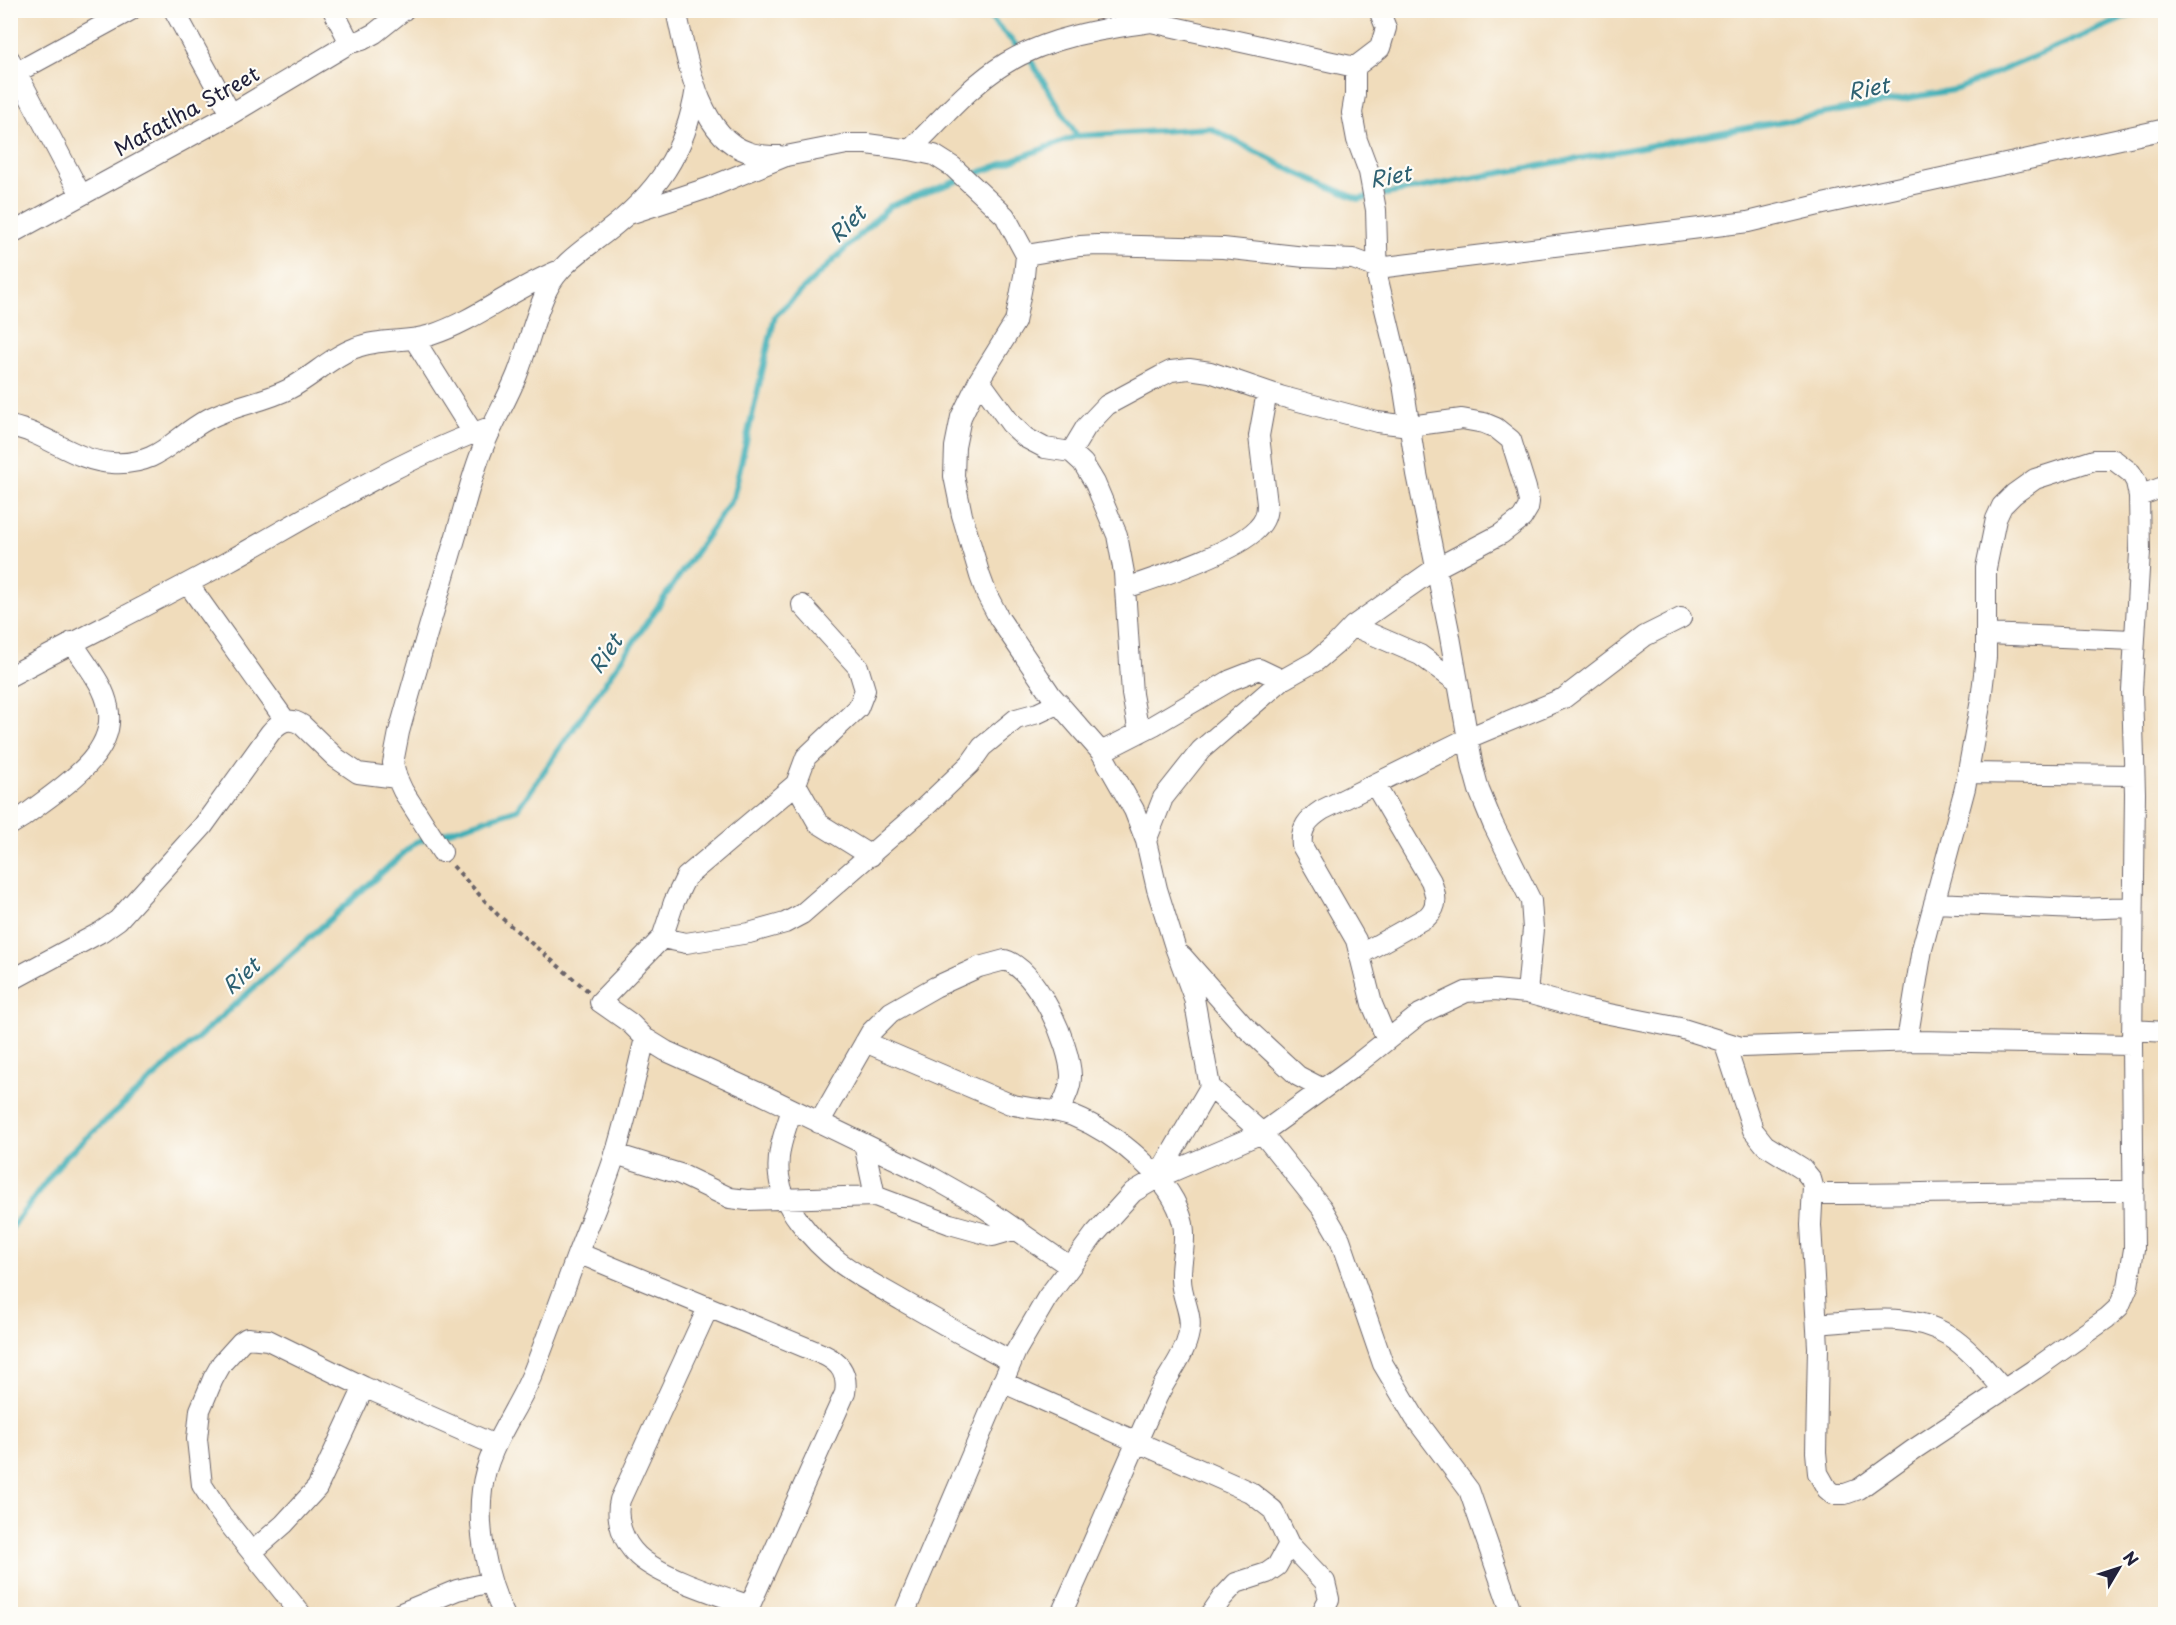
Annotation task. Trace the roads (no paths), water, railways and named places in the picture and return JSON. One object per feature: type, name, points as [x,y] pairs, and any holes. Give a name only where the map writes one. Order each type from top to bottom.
[{"type":"street","points":[[81,195],[13,69],[131,10]]},
{"type":"street","points":[[174,10],[231,114]]},
{"type":"street","points":[[333,10],[350,43]]},
{"type":"street","name":"Mafatlha Street","points":[[10,234],[231,114],[350,43],[375,33],[404,10]]},
{"type":"street","points":[[676,10],[696,88],[707,113],[733,145],[765,156],[786,156],[847,144],[867,144],[934,155],[953,167],[1005,216],[1026,255],[1015,322],[979,380],[961,417],[955,447],[954,476],[962,515],[987,595],[1030,667],[1101,752],[1124,789],[1146,842],[1174,947],[1194,998],[1210,1087],[1262,1133],[1322,1208],[1340,1239],[1383,1364],[1414,1418],[1469,1490],[1512,1614]]},
{"type":"street","points":[[910,150],[970,92],[1005,64],[1047,44],[1090,31],[1152,16],[1355,66],[1380,48],[1386,28],[1378,10]]},
{"type":"street","points":[[1355,66],[1355,95],[1352,112],[1357,140],[1369,172],[1376,210],[1378,280],[1403,384],[1417,474],[1468,738],[1479,790],[1492,824],[1531,901],[1533,929],[1527,993]]},
{"type":"street","points":[[442,852],[403,791],[393,763],[399,732],[477,464],[517,376],[544,297],[560,270],[580,251],[629,214],[649,194],[674,158],[688,126],[696,88]]},
{"type":"street","points":[[1026,255],[1097,245],[1211,248],[1353,259],[1378,268],[1748,222],[1834,201],[2166,129]]},
{"type":"street","points":[[629,214],[708,188],[786,156]]},
{"type":"street","points":[[10,426],[24,428],[89,459],[112,463],[136,462],[167,449],[209,418],[289,388],[354,348],[429,336],[456,325],[542,277],[560,270]]},
{"type":"street","points":[[414,339],[473,433]]},
{"type":"street","points":[[1071,452],[1086,427],[1102,410],[1171,371],[1202,370],[1350,416],[1390,424],[1410,426],[1462,419],[1484,423],[1496,428],[1513,443],[1526,488],[1528,508],[1522,518],[1501,534],[1436,568],[1353,626],[1316,661],[1282,680],[1201,750],[1163,798],[1146,842]]},
{"type":"street","points":[[979,380],[1011,424],[1026,438],[1045,448],[1071,452],[1089,471],[1113,524],[1126,588],[1132,694],[1138,733]]},
{"type":"street","points":[[1126,588],[1232,546],[1251,535],[1262,524],[1267,514],[1259,426],[1267,392]]},
{"type":"street","points":[[10,676],[188,584],[393,470],[452,440],[493,426]]},
{"type":"street","points":[[1725,1042],[1752,1130],[1765,1145],[1802,1167],[1811,1179],[1817,1324],[1816,1452],[1818,1473],[1827,1490],[1833,1494],[1845,1494],[1858,1489],[2004,1390],[2107,1318],[2119,1307],[2132,1270],[2134,1249],[2132,690],[2133,640],[2140,552],[2139,496],[2132,472],[2114,460],[2103,458],[2036,479],[2014,494],[2002,506],[1994,528],[1986,568],[1986,634],[1981,700],[1968,773],[1922,949],[1907,1041]]},
{"type":"street","points":[[2139,496],[2166,486]]},
{"type":"street","points":[[188,584],[285,720]]},
{"type":"street","points":[[802,604],[858,667],[865,690],[858,708],[806,757],[796,784],[686,877],[674,902],[662,938],[600,1002],[630,1023],[645,1038],[666,1051],[926,1174],[979,1204],[1069,1266]]},
{"type":"street","points":[[1387,1040],[1372,1004],[1361,954],[1348,926],[1305,855],[1302,833],[1311,817],[1468,738],[1564,698],[1645,636],[1681,618]]},
{"type":"street","points":[[1353,626],[1420,655],[1458,683]]},
{"type":"street","points":[[1986,634],[2133,640]]},
{"type":"street","points":[[10,825],[23,818],[94,760],[107,732],[108,707],[103,691],[72,642]]},
{"type":"street","points":[[1101,752],[1231,680],[1259,669],[1282,680]]},
{"type":"street","points":[[662,938],[686,943],[749,933],[785,923],[802,914],[871,856],[970,764],[982,747],[1016,719],[1038,713],[1059,703]]},
{"type":"street","points":[[10,981],[102,932],[118,920],[203,826],[275,726],[285,720],[296,721],[302,725],[336,758],[358,773],[397,778]]},
{"type":"street","points":[[1968,773],[2134,775]]},
{"type":"street","points":[[796,784],[818,823],[871,856]]},
{"type":"street","points":[[1361,954],[1427,917],[1436,903],[1431,881],[1375,785]]},
{"type":"street","points":[[1934,903],[2077,909],[2133,907]]},
{"type":"street","points":[[1174,947],[1244,1025],[1298,1076],[1323,1089]]},
{"type":"street","points":[[819,1122],[865,1041],[891,1012],[936,987],[1005,960],[1018,966],[1029,978],[1052,1013],[1058,1028],[1071,1074],[1069,1091],[1059,1111]]},
{"type":"street","points":[[904,1614],[1011,1361],[1030,1324],[1069,1266],[1132,1192],[1157,1178],[1262,1133],[1420,1014],[1466,992],[1495,990],[1527,993],[1584,1009],[1680,1028],[1734,1046],[2132,1037],[2166,1032]]},
{"type":"street","points":[[504,1614],[491,1582],[484,1547],[481,1511],[484,1479],[495,1445],[530,1380],[615,1154],[645,1038]]},
{"type":"street","points":[[865,1041],[1010,1104],[1059,1111],[1087,1123],[1136,1155],[1168,1190],[1184,1227],[1180,1280],[1190,1322],[1184,1349],[1157,1396],[1061,1614]]},
{"type":"street","points":[[1157,1178],[1210,1087]]},
{"type":"street","points":[[792,1109],[778,1156],[779,1179],[785,1198],[810,1236],[838,1263],[858,1276],[1011,1361]]},
{"type":"street","points":[[864,1144],[875,1196]]},
{"type":"street","points":[[615,1154],[680,1174],[730,1198],[747,1200],[875,1196],[950,1224],[993,1236],[1017,1229]]},
{"type":"street","points":[[1813,1194],[1907,1194],[2010,1190],[2134,1191]]},
{"type":"street","points":[[578,1253],[832,1358],[846,1377],[844,1393],[748,1610],[644,1561],[629,1545],[617,1513],[620,1500],[708,1308]]},
{"type":"street","points":[[1817,1324],[1905,1320],[1936,1329],[1964,1347],[2004,1390]]},
{"type":"street","points":[[301,1614],[207,1495],[202,1485],[197,1424],[200,1410],[213,1379],[228,1354],[247,1338],[268,1340],[364,1388],[495,1445]]},
{"type":"street","points":[[1002,1382],[1257,1497],[1273,1510],[1289,1544],[1328,1588],[1329,1599],[1321,1614]]},
{"type":"street","points":[[252,1552],[284,1524],[317,1488],[364,1388]]},
{"type":"street","points":[[1211,1614],[1236,1583],[1266,1573],[1277,1566],[1289,1544]]},
{"type":"street","points":[[399,1614],[457,1590],[491,1582]]},
{"type":"waterway","points":[[983,10],[1031,61],[1077,136]]},
{"type":"waterway","name":"Riet","points":[[970,176],[1077,136],[1210,128],[1295,172],[1358,199],[1958,89],[2143,10]]},
{"type":"waterway","name":"Riet","points":[[10,1230],[64,1158],[416,842],[518,809],[733,498],[775,316],[890,206],[960,180]]}]
